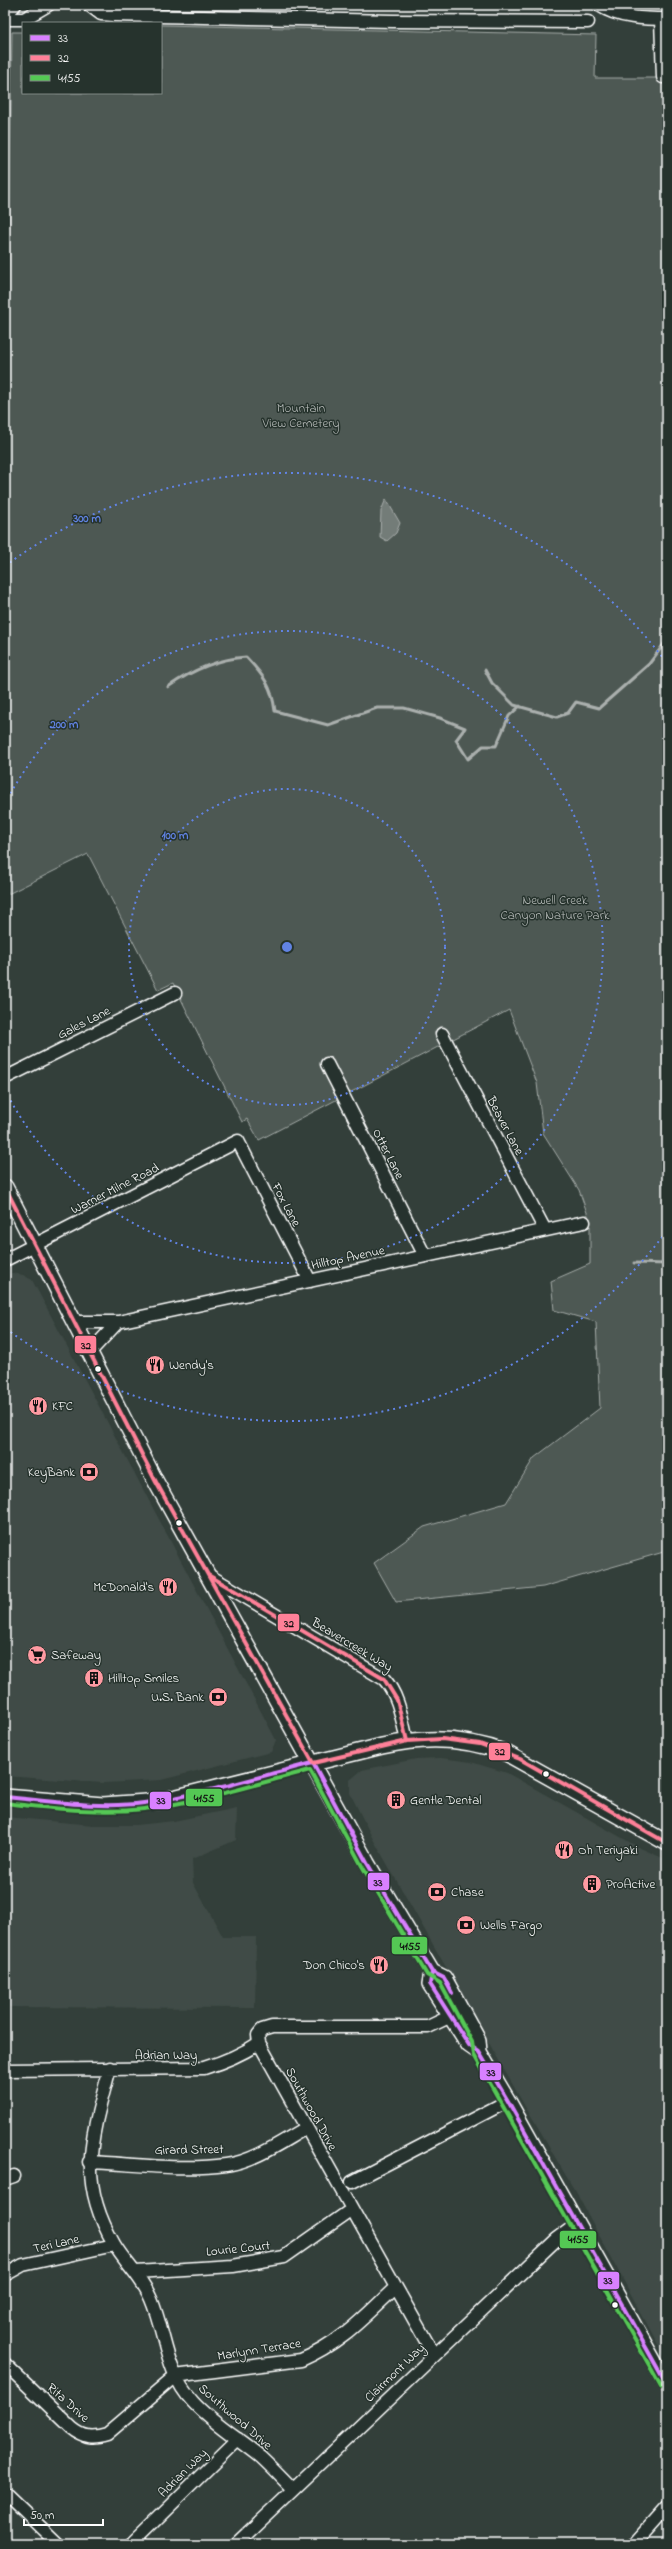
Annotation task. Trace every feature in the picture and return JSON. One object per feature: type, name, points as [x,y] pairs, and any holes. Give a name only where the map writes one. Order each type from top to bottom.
[{"type":"main road","points":[[5,1187],[156,1482],[367,1862],[432,1972],[444,1978],[478,2040],[479,2052]]},
{"type":"main road","points":[[5,1797],[83,1804],[143,1803],[178,1797],[407,1741],[431,1739],[466,1741],[506,1753],[667,1843]]},
{"type":"main road","points":[[432,1972],[430,1984],[469,2045],[479,2052],[508,2101],[667,2385]]},
{"type":"street","points":[[5,17],[15,5]]},
{"type":"street","points":[[5,17],[24,19],[48,5]]},
{"type":"street","points":[[89,5],[101,14],[113,15],[393,21],[588,22]]},
{"type":"street","points":[[602,7],[630,16],[664,19],[663,77]]},
{"type":"street","name":"Gales Lane","points":[[5,1078],[175,993]]},
{"type":"street","name":"Beaver Lane","points":[[442,1034],[545,1230]]},
{"type":"street","name":"Otter Lane","points":[[327,1064],[425,1256]]},
{"type":"street","name":"Warner Milne Road","points":[[5,1260],[238,1141]]},
{"type":"street","name":"Fox Lane","points":[[238,1141],[310,1281]]},
{"type":"street","name":"Hilltop Avenue","points":[[75,1322],[118,1322],[584,1222]]},
{"type":"street","points":[[90,1352],[118,1322]]},
{"type":"street","name":"Beavercreek Way","points":[[208,1575],[302,1632],[379,1675],[388,1683],[398,1703],[407,1741]]},
{"type":"street","name":"Adrian Way","points":[[5,2070],[204,2068],[229,2061],[259,2043],[258,2035],[262,2030],[272,2027],[428,2027],[451,2016]]},
{"type":"street","name":"Southwood Drive","points":[[259,2043],[351,2210],[434,2355]]},
{"type":"street","name":"Southwood Drive","points":[[110,2068],[93,2130],[89,2162],[95,2196],[114,2245],[136,2272],[151,2298],[162,2329],[166,2353],[175,2376],[192,2401],[262,2458],[293,2489]]},
{"type":"street","points":[[352,2182],[508,2101]]},
{"type":"street","name":"Girard Street","points":[[89,2162],[192,2166],[227,2164],[265,2152],[306,2128]]},
{"type":"street","name":"Lourie Court","points":[[136,2272],[233,2266],[284,2257],[351,2210]]},
{"type":"street","name":"Clairmont Way","points":[[236,2544],[557,2239],[577,2224]]},
{"type":"street","name":"Teri Lane","points":[[5,2275],[23,2266],[114,2245]]},
{"type":"street","name":"Marlynn Terrace","points":[[175,2376],[301,2360],[334,2344],[395,2288]]},
{"type":"street","name":"Rita Drive","points":[[5,2364],[72,2428],[80,2434],[93,2438],[106,2434],[175,2376]]},
{"type":"street","name":"Adrian Way","points":[[131,2544],[238,2439]]},
{"type":"street","points":[[5,2493],[58,2544]]},
{"type":"street","points":[[634,2544],[667,2506]]},
{"type":"shaded area","points":[[386,499],[400,523],[396,533],[387,541],[380,537],[381,511]]},
{"type":"shaded area","points":[[12,1273],[23,1275],[32,1280],[276,1740],[271,1752],[161,1780],[103,1783],[5,1776],[5,1275]]},
{"type":"shaded area","points":[[441,1758],[471,1762],[507,1773],[638,1847],[667,1860],[667,2361],[578,2196],[526,2108],[373,1839],[350,1793],[350,1780],[362,1770],[416,1759]]},
{"type":"shaded area","points":[[237,1808],[236,1840],[192,1859],[193,1883],[223,1937],[256,1937],[255,2008],[5,2007],[5,1817],[93,1825],[137,1825],[174,1821]]},
{"type":"green space","name":"Mountain View Cemetery","points":[[162,25],[596,35],[595,78],[667,78],[667,1551],[543,1587],[396,1602],[374,1563],[424,1527],[506,1503],[534,1458],[600,1408],[596,1322],[554,1310],[551,1281],[590,1264],[590,1221],[579,1190],[543,1133],[537,1083],[509,1010],[259,1140],[247,1119],[242,1122],[173,983],[158,990],[88,854],[8,894],[5,889],[5,325],[8,324],[12,32],[22,32],[22,94],[162,94]]},
{"type":"waterway","points":[[485,670],[492,683],[514,705],[557,717],[568,713],[576,702],[599,708],[649,664],[667,640]]},
{"type":"waterway","points":[[168,687],[186,675],[205,666],[225,660],[246,657],[266,681],[272,695],[275,711],[328,725],[377,708],[404,708],[440,718],[465,728],[456,740],[468,759],[483,746],[496,746],[509,716],[520,706]]},
{"type":"waterway","points":[[634,1263],[667,1264]]},
{"type":"transit line","name":"32","points":[[5,1187],[156,1482],[208,1575],[384,1679],[397,1700],[407,1741]]},
{"type":"transit line","name":"32","points":[[208,1575],[313,1763]]},
{"type":"transit line","name":"32","points":[[313,1763],[407,1741],[442,1739],[480,1744],[520,1759],[667,1843]]},
{"type":"transit line","name":"33","points":[[313,1763],[367,1863],[432,1972],[444,1978],[452,1993]]},
{"type":"transit line","name":"33","points":[[5,1797],[92,1805],[127,1805],[165,1800],[208,1791],[313,1763]]},
{"type":"transit line","name":"4155","points":[[5,1803],[92,1811],[144,1809],[186,1802],[249,1787],[310,1770],[362,1866],[427,1975],[440,1983],[472,2042],[474,2055],[662,2388]]},
{"type":"transit line","name":"33","points":[[432,1972],[430,1984],[469,2045],[479,2052],[508,2101],[667,2385]]},
{"type":"place","name":"Wendy's","points":[[155,1365]]},
{"type":"place","name":"KFC","points":[[38,1406]]},
{"type":"place","name":"KeyBank","points":[[89,1472]]},
{"type":"place","name":"McDonald's","points":[[168,1587]]},
{"type":"place","name":"Safeway","points":[[37,1655]]},
{"type":"place","name":"Hilltop Smiles","points":[[94,1678]]},
{"type":"place","name":"U.S. Bank","points":[[218,1697]]},
{"type":"place","name":"Gentle Dental","points":[[396,1800]]},
{"type":"place","name":"Oh Teriyaki","points":[[564,1850]]},
{"type":"place","name":"ProActive","points":[[592,1884]]},
{"type":"place","name":"Chase","points":[[437,1892]]},
{"type":"place","name":"Wells Fargo","points":[[466,1925]]},
{"type":"place","name":"Don Chico's","points":[[379,1965]]},
{"type":"park label","name":"Newell Creek Canyon Nature Park","points":[[555,908]]}]
